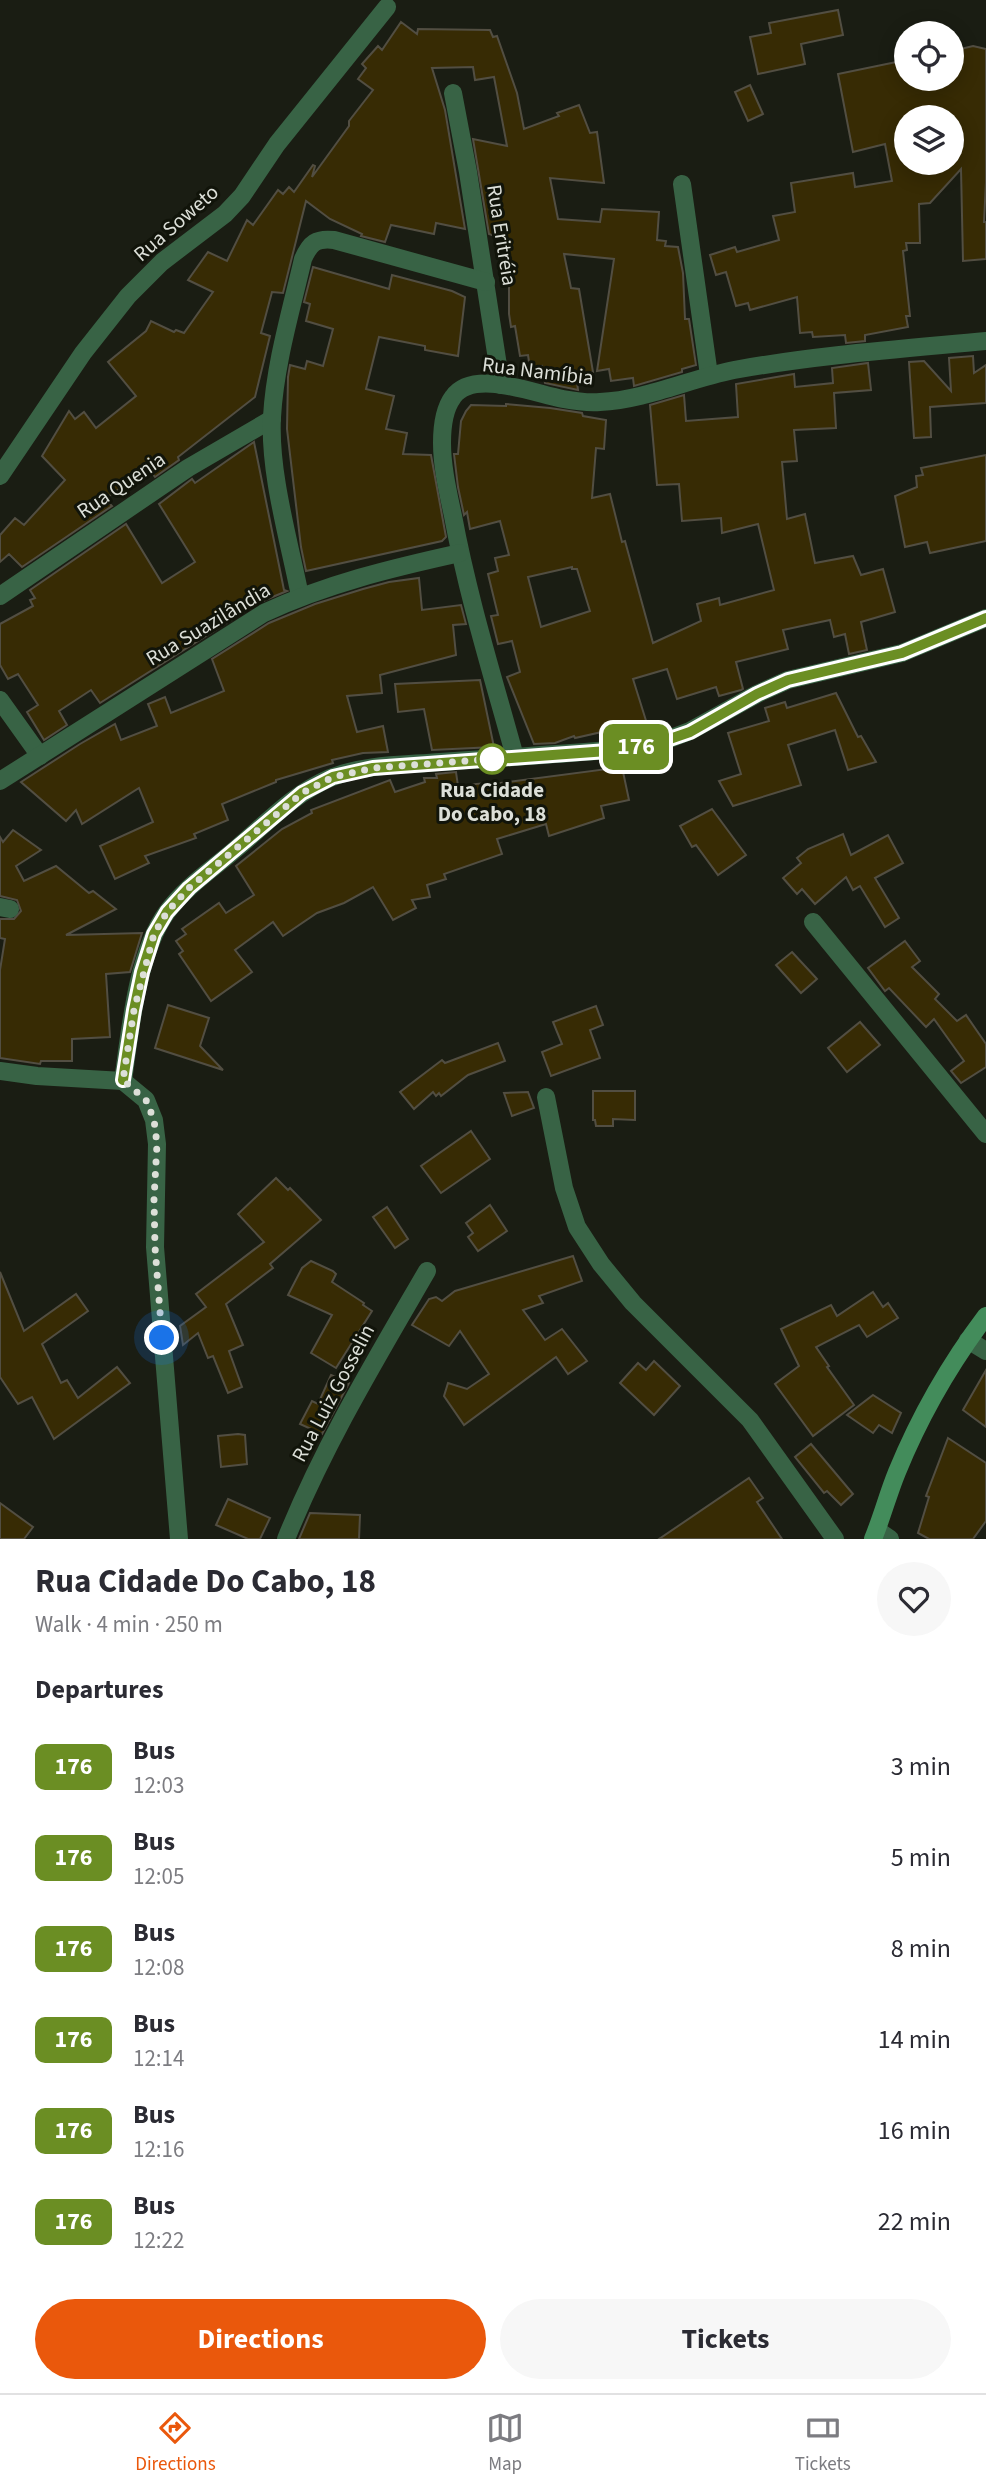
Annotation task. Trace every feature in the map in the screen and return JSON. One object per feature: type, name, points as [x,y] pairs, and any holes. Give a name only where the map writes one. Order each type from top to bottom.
[{"type":"main road","points":[[880,1536],[896,1475],[918,1425],[939,1384],[986,1316]]},
{"type":"street","name":"Rua Soweto","points":[[0,476],[83,353],[128,296],[162,262],[225,214],[242,195],[276,144],[387,7]]},
{"type":"street","name":"Rua Eritréia","points":[[453,93],[502,385]]},
{"type":"street","points":[[682,184],[709,375]]},
{"type":"street","points":[[300,596],[273,458],[272,419],[274,391],[303,259],[308,247],[315,241],[334,240],[486,282]]},
{"type":"street","name":"Rua Namíbia","points":[[515,757],[460,553],[446,481],[442,444],[445,415],[453,397],[465,386],[482,383],[502,385],[565,400],[600,402],[633,397],[709,375],[811,357],[986,341]]},
{"type":"street","name":"Rua Quenia","points":[[0,596],[188,468],[272,419]]},
{"type":"street","name":"Rua Suazilândia","points":[[0,781],[264,613],[300,596],[380,571],[460,553]]},
{"type":"street","points":[[123,1080],[134,1010],[154,934],[167,912],[189,888],[302,793],[333,777],[373,768],[621,750],[661,742],[690,732],[757,694],[788,680],[902,653],[986,618]]},
{"type":"street","points":[[0,700],[40,756]]},
{"type":"street","points":[[813,922],[986,1134]]},
{"type":"street","points":[[0,1071],[37,1076],[123,1080],[146,1100],[154,1120],[157,1144],[155,1247],[179,1539]]},
{"type":"street","points":[[546,1097],[564,1188],[578,1227],[601,1264],[633,1303],[750,1420],[835,1539]]},
{"type":"street","name":"Rua Luiz Gosselin","points":[[286,1539],[342,1419],[427,1271]]},
{"type":"street","points":[[968,1339],[986,1351]]},
{"type":"building","points":[[838,10],[843,35],[801,44],[805,64],[758,74],[750,37],[771,33],[769,23]]},
{"type":"building","points":[[401,22],[417,34],[418,29],[490,30],[493,37],[497,36],[517,93],[524,129],[579,105],[590,133],[597,132],[604,183],[550,178],[558,219],[600,222],[602,209],[659,212],[657,240],[666,241],[665,246],[678,247],[683,273],[685,319],[689,319],[696,365],[682,369],[682,372],[634,386],[633,378],[611,381],[609,369],[597,371],[614,259],[564,254],[571,288],[579,289],[593,372],[576,375],[578,390],[545,383],[542,366],[530,368],[528,355],[520,356],[515,326],[511,327],[509,274],[504,273],[510,241],[489,234],[473,139],[507,146],[494,77],[475,80],[473,67],[432,68],[445,110],[465,229],[436,223],[434,234],[391,225],[385,242],[361,236],[362,234],[330,219],[306,201],[283,293],[272,292],[261,333],[270,336],[255,397],[178,457],[179,460],[155,477],[148,468],[105,499],[112,506],[22,567],[9,554],[0,562],[0,535],[15,518],[24,525],[65,480],[42,456],[69,411],[75,419],[84,412],[96,428],[136,396],[108,362],[146,331],[151,321],[174,332],[176,330],[184,333],[213,292],[188,280],[208,252],[227,261],[247,220],[253,225],[278,190],[283,194],[289,187],[294,192],[313,165],[312,177],[373,90],[358,79],[366,68],[362,64],[378,46],[382,50]]},
{"type":"building","points":[[973,46],[986,49],[986,259],[963,261],[961,175],[964,175],[964,105],[894,105],[894,175],[956,175],[930,203],[919,204],[920,243],[906,243],[907,250],[903,251],[910,316],[906,316],[908,327],[865,335],[865,341],[846,343],[845,335],[813,337],[812,332],[800,333],[797,297],[750,310],[748,303],[736,306],[726,272],[716,275],[710,255],[735,247],[737,252],[779,240],[773,216],[795,212],[791,183],[853,173],[855,187],[892,181],[885,144],[853,152],[838,74],[894,62],[894,91],[964,91],[964,48]]},
{"type":"building","points":[[750,85],[763,114],[748,121],[735,92]]},
{"type":"building","points":[[313,267],[389,289],[392,275],[465,297],[458,356],[379,337],[366,389],[394,396],[386,429],[407,433],[403,454],[431,455],[446,537],[442,541],[306,571],[287,429],[288,377],[290,365],[305,369],[307,361],[323,366],[333,329],[306,321],[310,304],[304,302]]},
{"type":"building","points":[[973,356],[974,373],[986,365],[986,403],[930,407],[931,437],[914,438],[909,362],[924,361],[951,391],[949,358]]},
{"type":"building","points":[[868,363],[871,390],[834,393],[836,428],[794,430],[797,461],[782,462],[787,519],[805,514],[815,563],[853,556],[861,575],[883,569],[895,612],[861,622],[867,650],[849,654],[845,634],[834,637],[830,620],[783,630],[788,649],[736,662],[743,689],[741,690],[719,696],[716,687],[677,699],[667,669],[633,679],[648,727],[626,733],[626,730],[616,732],[615,729],[575,738],[574,736],[555,743],[534,744],[507,677],[520,672],[512,641],[498,644],[491,616],[498,615],[488,574],[498,571],[495,558],[509,555],[500,521],[470,529],[458,487],[454,454],[458,454],[461,421],[466,411],[471,405],[506,404],[582,413],[583,416],[606,420],[604,449],[596,448],[592,498],[610,494],[653,643],[701,621],[697,604],[719,598],[720,605],[774,590],[758,524],[722,533],[721,518],[682,521],[679,484],[657,485],[650,405],[684,395],[686,421],[738,417],[736,384],[794,374],[795,387],[833,383],[832,368]],"holes":[[[577,569],[590,611],[541,627],[528,577]]]},
{"type":"building","points":[[254,442],[284,590],[287,591],[258,603],[100,703],[91,690],[59,711],[67,725],[44,740],[27,712],[38,705],[18,674],[8,679],[0,665],[0,624],[33,606],[30,600],[35,598],[30,590],[126,524],[162,583],[195,562],[159,504],[192,479],[195,483]]},
{"type":"building","points":[[986,455],[986,541],[930,553],[927,542],[905,547],[895,496],[917,487],[916,476],[923,475],[921,468]]},
{"type":"building","points":[[419,578],[422,610],[461,605],[466,624],[453,625],[456,655],[380,675],[382,693],[347,696],[357,732],[383,726],[388,752],[363,753],[332,760],[333,763],[276,780],[222,804],[228,820],[194,834],[196,838],[145,856],[149,863],[115,879],[100,846],[153,822],[139,788],[82,824],[76,810],[66,821],[21,782],[115,724],[121,740],[157,726],[148,704],[165,697],[171,713],[224,691],[212,659],[269,623],[315,604],[363,589]]},
{"type":"building","points":[[480,680],[494,747],[432,750],[424,709],[398,712],[395,684]]},
{"type":"building","points":[[836,693],[858,737],[861,736],[876,762],[848,770],[835,730],[788,745],[801,785],[733,806],[719,781],[741,774],[728,733],[769,721],[765,708],[785,702],[787,708]]},
{"type":"building","points":[[622,767],[629,800],[601,806],[604,818],[549,836],[546,824],[497,839],[502,854],[444,874],[446,879],[427,885],[430,897],[412,900],[416,908],[393,920],[373,887],[344,903],[317,913],[283,936],[273,922],[235,950],[252,972],[211,1001],[179,954],[183,951],[176,941],[186,934],[182,929],[219,903],[226,913],[254,895],[236,866],[282,829],[312,813],[311,810],[390,780],[395,792],[425,782],[424,778],[437,778],[436,774],[456,772],[458,786],[485,785]]},
{"type":"building","points":[[712,809],[746,855],[718,875],[696,845],[692,847],[680,826]]},
{"type":"building","points":[[13,830],[41,850],[16,866],[24,881],[56,866],[89,893],[93,891],[116,909],[66,935],[142,933],[130,972],[106,974],[110,1037],[72,1039],[72,1061],[41,1061],[40,1064],[0,1058],[0,970],[5,939],[0,938],[0,919],[14,919],[21,911],[17,900],[0,896],[0,837],[3,842]]},
{"type":"building","points":[[843,834],[851,855],[888,835],[903,863],[875,878],[899,918],[885,927],[860,886],[853,890],[846,877],[815,904],[802,889],[797,894],[783,878],[801,863],[797,858],[808,849]]},
{"type":"building","points":[[905,941],[920,961],[912,967],[939,994],[935,999],[957,1021],[966,1015],[986,1044],[986,1067],[961,1083],[951,1071],[964,1061],[934,1019],[926,1027],[889,988],[885,991],[868,968]]},
{"type":"building","points":[[792,952],[817,979],[801,993],[776,965]]},
{"type":"building","points":[[168,1005],[209,1018],[200,1046],[223,1070],[155,1048]]},
{"type":"building","points":[[596,1006],[603,1025],[590,1030],[600,1058],[551,1076],[542,1052],[562,1044],[553,1022]]},
{"type":"building","points":[[860,1022],[880,1045],[847,1072],[828,1048]]},
{"type":"building","points":[[498,1043],[505,1061],[468,1075],[441,1096],[439,1093],[436,1096],[433,1092],[414,1109],[400,1092],[442,1060],[445,1063]]},
{"type":"building","points":[[593,1091],[635,1091],[635,1120],[613,1119],[613,1126],[596,1126],[593,1120]]},
{"type":"building","points":[[528,1092],[534,1108],[512,1116],[504,1093]]},
{"type":"building","points":[[471,1131],[490,1159],[441,1193],[421,1166]]},
{"type":"building","points":[[276,1178],[288,1190],[290,1188],[321,1220],[270,1264],[273,1268],[226,1304],[243,1345],[229,1351],[242,1387],[228,1393],[213,1356],[208,1358],[198,1333],[183,1345],[180,1326],[206,1307],[196,1294],[264,1242],[238,1214]]},
{"type":"building","points":[[490,1205],[507,1231],[478,1251],[468,1237],[473,1233],[466,1223]]},
{"type":"building","points":[[387,1207],[408,1239],[395,1248],[373,1217]]},
{"type":"building","points":[[573,1256],[582,1281],[539,1296],[543,1303],[523,1310],[545,1340],[562,1329],[587,1361],[568,1374],[556,1357],[464,1425],[444,1396],[448,1383],[467,1389],[489,1374],[460,1331],[449,1346],[412,1325],[429,1299],[436,1297],[442,1301],[455,1291]]},
{"type":"building","points":[[311,1261],[333,1271],[336,1274],[332,1282],[372,1311],[336,1368],[311,1353],[332,1315],[288,1295],[302,1268]]},
{"type":"building","points":[[0,1272],[24,1331],[76,1294],[88,1311],[42,1344],[61,1383],[67,1380],[78,1398],[117,1367],[130,1383],[54,1439],[32,1397],[18,1404],[0,1377]]},
{"type":"building","points":[[873,1292],[883,1307],[888,1303],[898,1318],[867,1337],[859,1325],[816,1347],[854,1405],[813,1436],[775,1384],[799,1366],[781,1329],[831,1305],[837,1316]]},
{"type":"building","points":[[654,1361],[680,1386],[654,1415],[620,1383],[638,1363],[646,1370]]},
{"type":"building","points":[[986,1370],[986,1427],[963,1410]]},
{"type":"building","points":[[331,1375],[349,1383],[322,1434],[300,1424],[312,1401],[318,1404]]},
{"type":"building","points":[[873,1395],[901,1413],[892,1433],[879,1425],[873,1433],[847,1415]]},
{"type":"building","points":[[245,1435],[247,1464],[221,1467],[218,1436]]},
{"type":"building","points":[[948,1438],[986,1463],[986,1521],[973,1539],[929,1539],[918,1533],[929,1497],[926,1496]]},
{"type":"building","points":[[811,1444],[853,1494],[841,1505],[827,1491],[824,1493],[795,1457]]},
{"type":"building","points":[[749,1478],[763,1498],[757,1502],[782,1539],[659,1539]]},
{"type":"building","points":[[228,1499],[270,1518],[260,1539],[248,1539],[216,1525]]},
{"type":"building","points":[[0,1503],[33,1527],[24,1539],[0,1539]]},
{"type":"building","points":[[310,1513],[360,1515],[359,1539],[299,1539]]},
{"type":"bus line","name":"176","points":[[123,1080],[142,972],[154,934],[167,912],[189,888],[302,793],[333,777],[373,768],[621,750],[661,742],[690,732],[757,694],[788,680],[902,653],[986,618]]},
{"type":"place","name":"Rua Cidade Do Cabo, 18","points":[[492,759]]},
{"type":"route","points":[[162,1338],[155,1247],[157,1144],[154,1120],[146,1100],[123,1080],[142,972],[154,934],[167,912],[189,888],[302,793],[333,777],[373,768],[492,759]]}]
